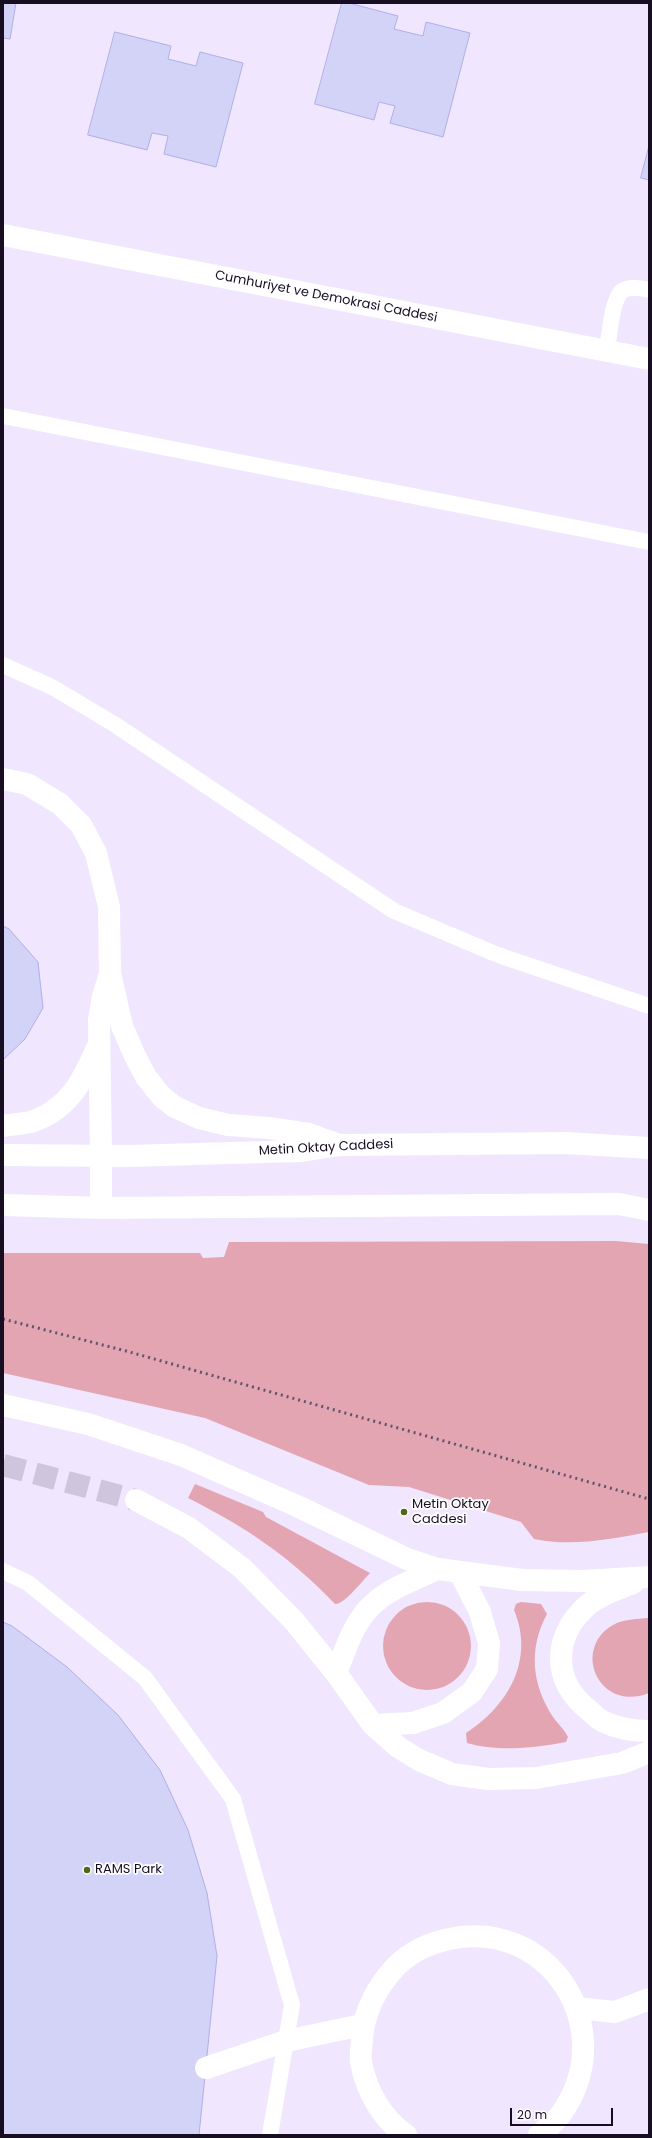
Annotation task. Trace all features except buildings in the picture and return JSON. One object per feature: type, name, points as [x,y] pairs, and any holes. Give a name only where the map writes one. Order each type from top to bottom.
[{"type":"main road","name":"Cumhuriyet ve Demokrasi Caddesi","points":[[3,235],[649,359]]},
{"type":"main road","points":[[3,779],[27,784],[60,804],[81,825],[96,853],[109,907],[110,973],[122,1026],[146,1077],[162,1098],[175,1107],[199,1118],[228,1126],[269,1128],[309,1134],[340,1145]]},
{"type":"main road","points":[[101,1208],[99,1020],[103,996],[110,973]]},
{"type":"main road","points":[[3,1126],[33,1121],[58,1108],[74,1093],[83,1080],[100,1042]]},
{"type":"main road","name":"Metin Oktay Caddesi","points":[[3,1155],[101,1155],[300,1151],[340,1145],[566,1143],[649,1148]]},
{"type":"main road","points":[[3,1205],[101,1208],[619,1204],[649,1210]]},
{"type":"main road","points":[[3,1405],[88,1424],[181,1455],[297,1506],[394,1553],[438,1569],[522,1580],[582,1581],[649,1577]]},
{"type":"main road","points":[[136,1500],[189,1528],[242,1568],[294,1621],[336,1673],[373,1725],[398,1746],[419,1760],[452,1774],[488,1779],[536,1778],[580,1772],[622,1763],[649,1752]]},
{"type":"main road","points":[[336,1673],[356,1627],[370,1607],[400,1586],[438,1569]]},
{"type":"main road","points":[[373,1725],[413,1723],[443,1713],[472,1692],[487,1669],[489,1642],[480,1612],[460,1573]]},
{"type":"main road","points":[[649,1577],[610,1592],[589,1604],[574,1621],[564,1637],[560,1653],[562,1672],[570,1691],[580,1704],[603,1722],[629,1731],[649,1731]]},
{"type":"main road","points":[[406,2135],[394,2127],[372,2097],[361,2062],[362,2025],[375,1991],[398,1963],[429,1944],[464,1935],[500,1939],[533,1953],[560,1977],[577,2008],[584,2045],[578,2082],[561,2115],[539,2135]]},
{"type":"main road","points":[[577,2008],[615,2012],[649,1999]]},
{"type":"main road","points":[[206,2068],[286,2041],[362,2025]]},
{"type":"lane","points":[[607,351],[617,297],[623,290],[636,288],[649,290]]},
{"type":"lane","points":[[3,416],[649,542]]},
{"type":"lane","points":[[3,665],[52,687],[114,724],[394,911],[498,955],[649,1006]]},
{"type":"lane","points":[[3,1571],[28,1583],[145,1678],[233,1799],[292,2004],[270,2135]]},
{"type":"shaded area","points":[[616,1241],[649,1244],[649,1532],[577,1542],[534,1539],[521,1522],[409,1487],[369,1485],[205,1418],[3,1373],[3,1253],[200,1253],[203,1258],[224,1257],[229,1242]]},
{"type":"shaded area","points":[[195,1484],[263,1512],[266,1517],[370,1573],[348,1597],[335,1604],[300,1571],[266,1544],[229,1520],[188,1498]]},
{"type":"shaded area","points":[[427,1602],[444,1606],[458,1615],[467,1629],[471,1646],[467,1663],[458,1677],[444,1686],[427,1690],[410,1686],[396,1677],[387,1663],[383,1646],[387,1629],[396,1615],[410,1606]]},
{"type":"shaded area","points":[[521,1602],[541,1604],[547,1614],[537,1640],[535,1667],[537,1680],[546,1705],[568,1737],[566,1742],[516,1748],[479,1746],[467,1743],[466,1733],[481,1722],[494,1709],[514,1680],[519,1664],[521,1647],[520,1629],[514,1610],[516,1604]]},
{"type":"shaded area","points":[[649,1618],[649,1693],[631,1697],[616,1694],[605,1687],[596,1676],[593,1662],[594,1649],[600,1636],[613,1625],[626,1620]]},
{"type":"tunnel","points":[[3,1465],[136,1500]]},
{"type":"railway","points":[[3,1319],[126,1351],[649,1499]]},
{"type":"place","name":"Metin Oktay Caddesi","points":[[404,1512]]},
{"type":"place","name":"RAMS Park","points":[[87,1870]]}]
